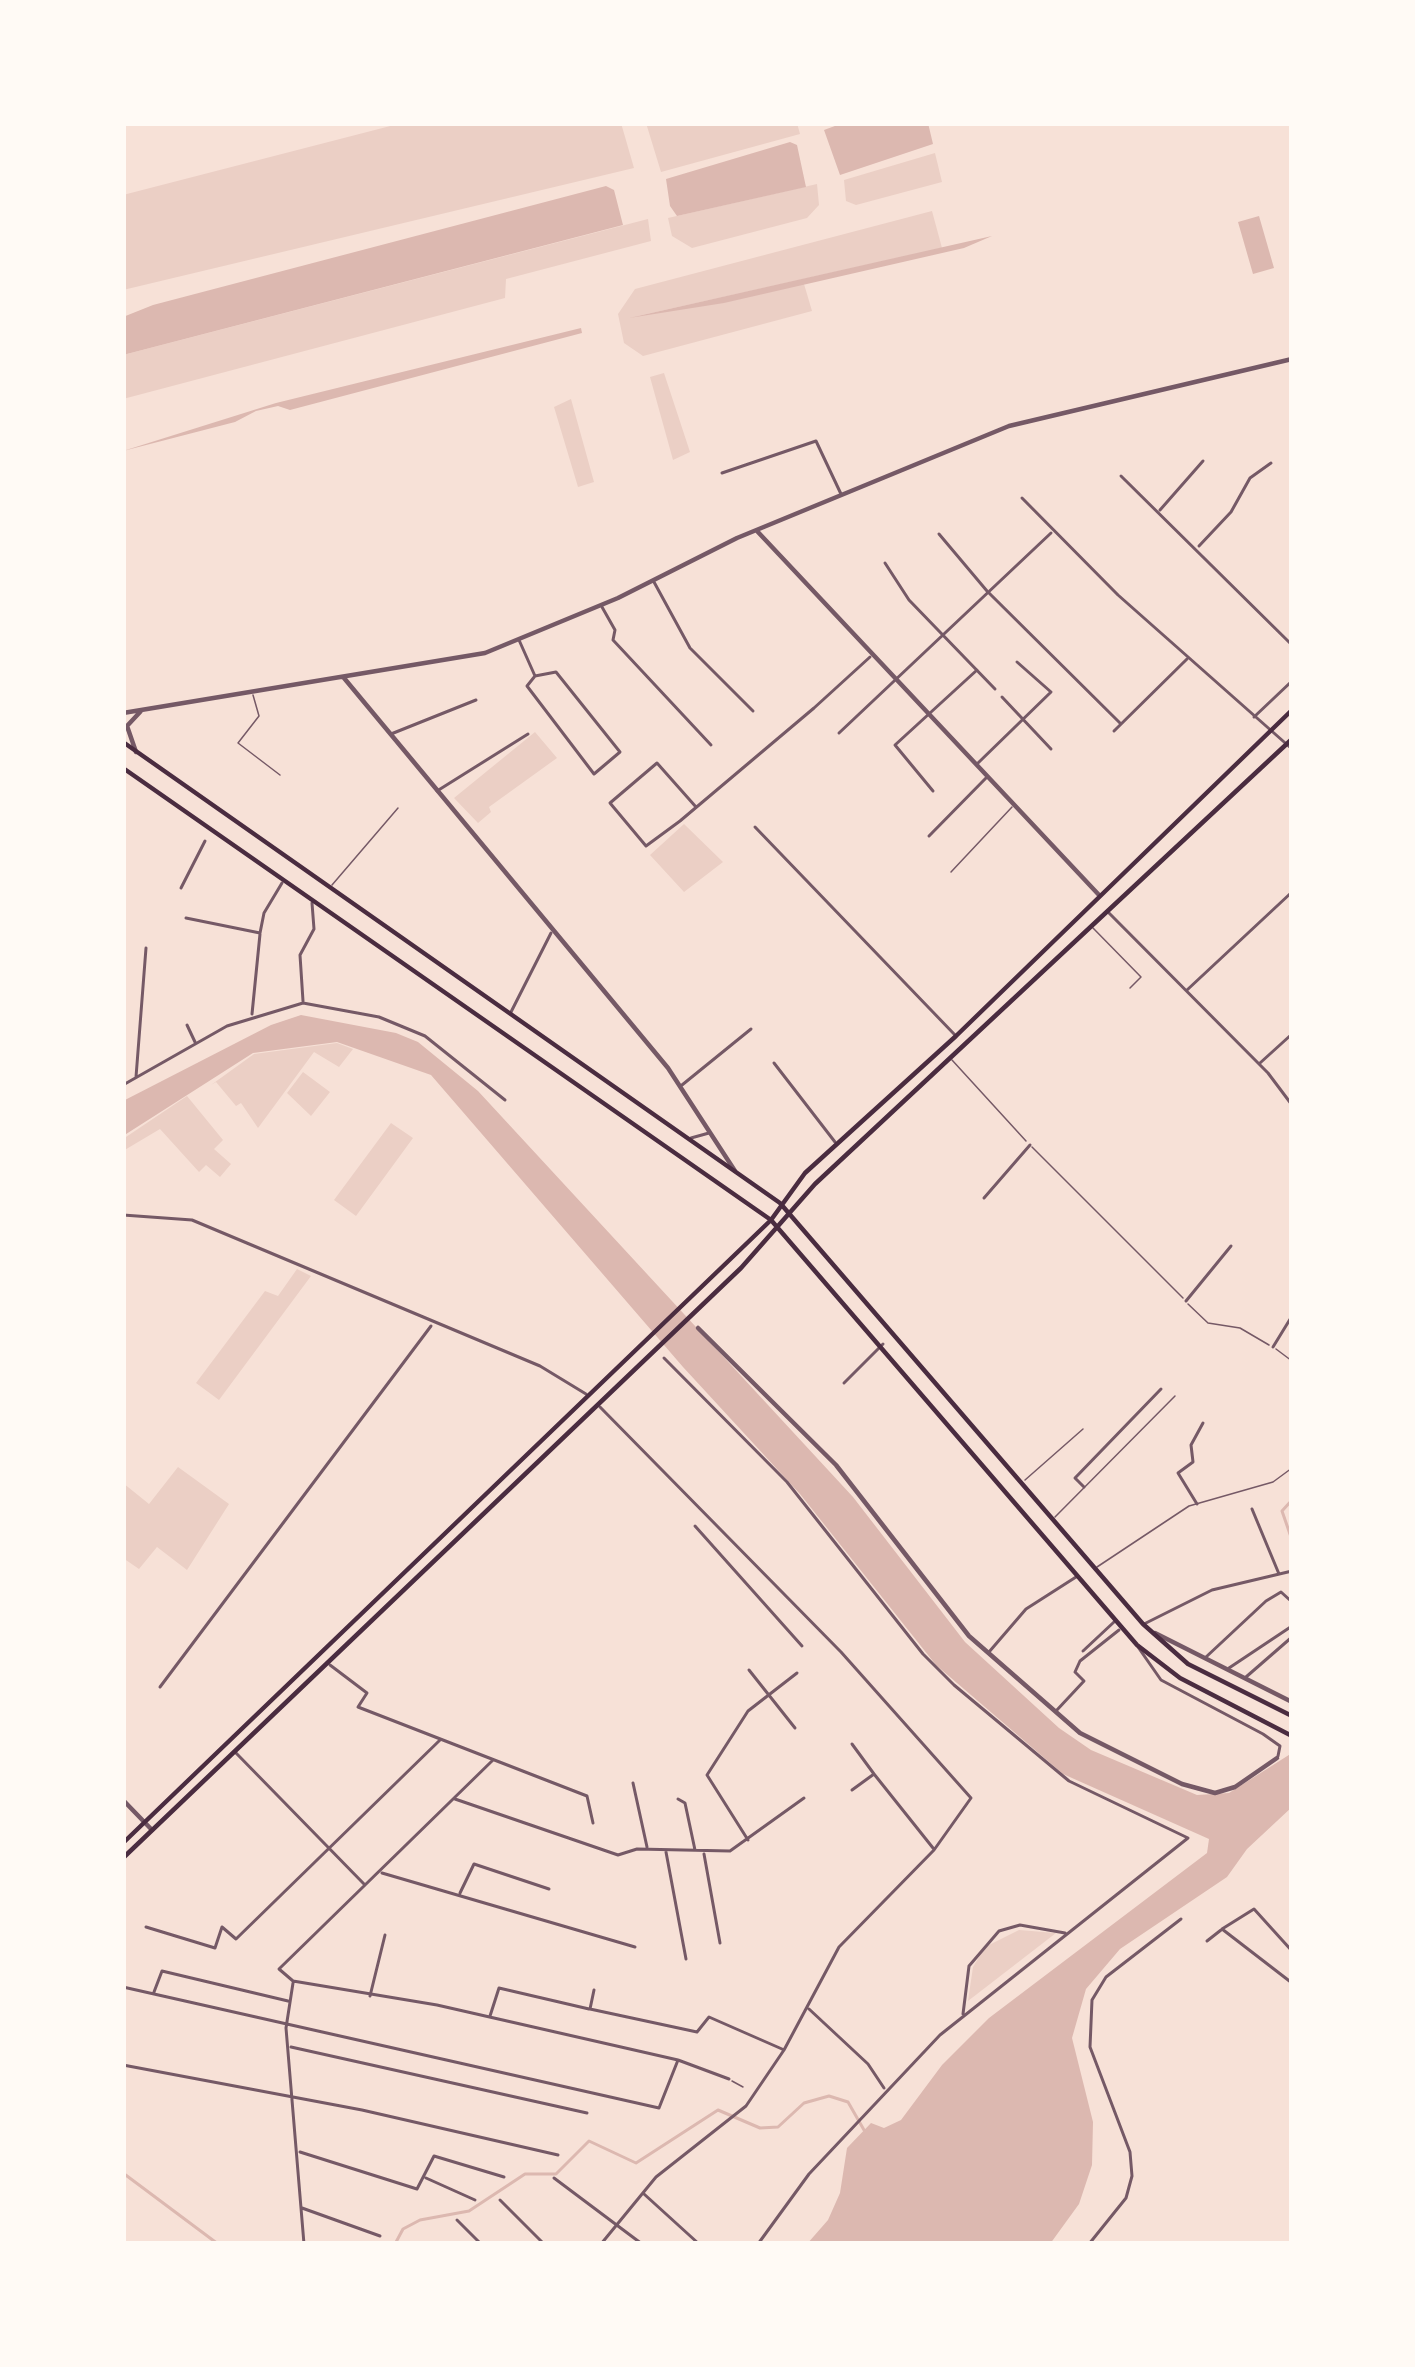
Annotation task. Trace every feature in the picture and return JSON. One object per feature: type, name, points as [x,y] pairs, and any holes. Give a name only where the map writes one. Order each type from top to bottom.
[{"type":"main road","points":[[123,1843],[728,1256],[771,1220],[780,1203],[836,1143],[956,1036],[1292,710]]},
{"type":"main road","points":[[123,742],[794,1214],[1143,1624],[1188,1664],[1292,1716]]},
{"type":"main road","points":[[123,1858],[742,1268],[781,1229],[815,1184],[1290,744]]},
{"type":"main road","points":[[123,768],[771,1220],[883,1344],[1137,1645],[1180,1678],[1292,1736]]},
{"type":"main road","points":[[1099,895],[1108,908]]},
{"type":"main road","points":[[916,1384],[928,1374]]},
{"type":"main road","points":[[406,1571],[416,1581]]},
{"type":"street","points":[[123,713],[485,653],[1009,426],[1292,359]]},
{"type":"street","points":[[722,473],[816,441],[842,496]]},
{"type":"street","points":[[1159,511],[1203,461]]},
{"type":"street","points":[[1198,548],[1232,512],[1250,478],[1271,464]]},
{"type":"street","points":[[1121,476],[1292,645]]},
{"type":"street","points":[[1022,498],[1052,532],[1254,718],[1290,744]]},
{"type":"street","points":[[757,532],[1099,895]]},
{"type":"street","points":[[839,733],[1052,532]]},
{"type":"street","points":[[939,534],[987,591],[1121,724]]},
{"type":"street","points":[[885,563],[995,689]]},
{"type":"street","points":[[653,581],[690,648],[753,711]]},
{"type":"street","points":[[601,605],[615,631],[613,640],[711,746]]},
{"type":"street","points":[[519,640],[536,676]]},
{"type":"street","points":[[695,808],[657,763],[610,806],[645,847],[695,808],[872,655]]},
{"type":"street","points":[[1114,731],[1189,658]]},
{"type":"street","points":[[977,764],[1051,692],[1017,662]]},
{"type":"street","points":[[933,790],[894,747],[976,670]]},
{"type":"street","points":[[556,672],[620,752],[594,773],[526,686],[536,676],[556,672]]},
{"type":"street","points":[[344,678],[681,1086],[735,1172]]},
{"type":"street","points":[[1254,718],[1292,681]]},
{"type":"street","points":[[1002,697],[1051,749]]},
{"type":"street","points":[[389,734],[476,700]]},
{"type":"street","points":[[136,752],[129,738],[130,718],[155,705]]},
{"type":"street","points":[[436,792],[528,734]]},
{"type":"street","points":[[929,836],[988,776]]},
{"type":"street","points":[[755,826],[956,1036]]},
{"type":"street","points":[[181,888],[205,841]]},
{"type":"street","points":[[252,1015],[264,913],[283,881]]},
{"type":"street","points":[[1185,991],[1292,892]]},
{"type":"street","points":[[303,1003],[300,955],[312,933],[313,902]]},
{"type":"street","points":[[1108,908],[1259,1064],[1292,1105]]},
{"type":"street","points":[[186,918],[260,933]]},
{"type":"street","points":[[301,930],[312,933]]},
{"type":"street","points":[[510,1013],[550,933]]},
{"type":"street","points":[[136,1077],[146,948]]},
{"type":"street","points":[[123,1085],[252,1015],[303,1003],[379,1017],[425,1036],[505,1100]]},
{"type":"street","points":[[187,1025],[196,1044]]},
{"type":"street","points":[[681,1086],[751,1029]]},
{"type":"street","points":[[1259,1064],[1292,1034]]},
{"type":"street","points":[[774,1063],[836,1143]]},
{"type":"street","points":[[688,1138],[710,1131]]},
{"type":"street","points":[[984,1198],[1030,1145]]},
{"type":"street","points":[[123,1215],[192,1220],[540,1366],[586,1394]]},
{"type":"street","points":[[1186,1301],[1231,1246]]},
{"type":"street","points":[[1273,1347],[1292,1316]]},
{"type":"street","points":[[160,1687],[432,1324]]},
{"type":"street","points":[[698,1328],[836,1465],[930,1588],[988,1654],[1102,1748],[1198,1790],[1226,1792],[1277,1758],[1280,1746],[1161,1680],[1137,1645]]},
{"type":"street","points":[[844,1383],[883,1344]]},
{"type":"street","points":[[664,1358],[780,1474],[923,1654],[954,1685],[1069,1780],[1186,1834],[1182,1848],[963,2014],[885,2090],[758,2244]]},
{"type":"street","points":[[1084,1487],[1075,1478],[1160,1389]]},
{"type":"street","points":[[600,1400],[841,1652],[968,1793],[962,1817],[839,1947],[784,2050],[746,2106],[663,2171],[601,2244]]},
{"type":"street","points":[[1197,1504],[1178,1473],[1193,1462],[1191,1445],[1203,1423]]},
{"type":"street","points":[[1252,1509],[1279,1576]]},
{"type":"street","points":[[694,1526],[802,1646]]},
{"type":"street","points":[[1143,1624],[1212,1590],[1292,1571]]},
{"type":"street","points":[[988,1654],[1026,1609],[1078,1576]]},
{"type":"street","points":[[1205,1658],[1266,1601],[1281,1592],[1292,1602]]},
{"type":"street","points":[[1083,1651],[1115,1621]]},
{"type":"street","points":[[1227,1670],[1292,1626]]},
{"type":"street","points":[[1055,1712],[1085,1683],[1076,1672],[1080,1661],[1121,1628]]},
{"type":"street","points":[[1150,1631],[1292,1702]]},
{"type":"street","points":[[1245,1678],[1292,1637]]},
{"type":"street","points":[[329,1664],[367,1693],[358,1707],[587,1796],[593,1823]]},
{"type":"street","points":[[749,1670],[795,1728]]},
{"type":"street","points":[[749,1842],[707,1775],[738,1723],[767,1692],[797,1673]]},
{"type":"street","points":[[213,1918],[236,1939],[440,1740]]},
{"type":"street","points":[[852,1744],[934,1850]]},
{"type":"street","points":[[235,1752],[366,1886]]},
{"type":"street","points":[[494,1760],[279,1969],[293,1981],[678,2060],[729,2079]]},
{"type":"street","points":[[852,1790],[874,1774]]},
{"type":"street","points":[[633,1783],[647,1849]]},
{"type":"street","points":[[454,1798],[612,1855],[647,1849],[730,1851],[749,1842],[804,1798]]},
{"type":"street","points":[[678,1799],[685,1803],[696,1852]]},
{"type":"street","points":[[123,1801],[152,1830]]},
{"type":"street","points":[[666,1850],[686,1959]]},
{"type":"street","points":[[704,1852],[721,1943]]},
{"type":"street","points":[[460,1894],[473,1864],[549,1889]]},
{"type":"street","points":[[380,1872],[635,1946]]},
{"type":"street","points":[[1207,1941],[1254,1909],[1292,1951]]},
{"type":"street","points":[[1089,2244],[1126,2198],[1132,2176],[1130,2152],[1090,2047],[1092,2000],[1106,1977],[1181,1919]]},
{"type":"street","points":[[963,2014],[969,1966],[998,1931],[1019,1925],[1067,1934]]},
{"type":"street","points":[[146,1927],[218,1949],[222,1927]]},
{"type":"street","points":[[1222,1929],[1292,1983]]},
{"type":"street","points":[[370,1996],[385,1935]]},
{"type":"street","points":[[154,1994],[162,1971],[289,2002]]},
{"type":"street","points":[[293,1981],[286,2028],[304,2244]]},
{"type":"street","points":[[123,1987],[286,2028],[659,2108],[678,2060]]},
{"type":"street","points":[[489,2018],[499,1988],[698,2032],[709,2017],[784,2050]]},
{"type":"street","points":[[590,2009],[594,1990]]},
{"type":"street","points":[[807,2007],[868,2064],[885,2090]]},
{"type":"street","points":[[291,2047],[586,2114]]},
{"type":"street","points":[[123,2065],[558,2155]]},
{"type":"street","points":[[743,2087],[754,2095]]},
{"type":"street","points":[[298,2152],[417,2189],[434,2156],[504,2177]]},
{"type":"street","points":[[424,2177],[475,2200]]},
{"type":"street","points":[[554,2178],[642,2244]]},
{"type":"street","points":[[643,2193],[699,2244]]},
{"type":"street","points":[[500,2200],[544,2244]]},
{"type":"street","points":[[302,2208],[380,2236]]},
{"type":"street","points":[[457,2220],[482,2244]]},
{"type":"lane","points":[[252,691],[259,716],[238,743],[280,775]]},
{"type":"lane","points":[[951,872],[1015,805]]},
{"type":"lane","points":[[329,888],[398,808]]},
{"type":"lane","points":[[1090,925],[1141,977],[1130,988]]},
{"type":"lane","points":[[952,1060],[1208,1323],[1240,1328],[1292,1361]]},
{"type":"lane","points":[[1052,1519],[1175,1396]]},
{"type":"lane","points":[[1022,1482],[1083,1430]]},
{"type":"lane","points":[[1094,1570],[1197,1504],[1273,1482],[1292,1468]]},
{"type":"lane","points":[[729,2079],[743,2087]]},
{"type":"shaded area","points":[[402,123],[621,123],[634,168],[123,290],[123,195]]},
{"type":"shaded area","points":[[646,123],[797,123],[800,134],[661,172]]},
{"type":"shaded area","points":[[843,123],[928,123],[933,144],[840,175],[824,130]]},
{"type":"shaded area","points":[[790,142],[797,145],[806,187],[677,216],[670,206],[666,179]]},
{"type":"shaded area","points":[[935,153],[942,182],[856,205],[846,201],[844,180]]},
{"type":"shaded area","points":[[817,184],[819,205],[807,218],[692,248],[672,236],[668,218]]},
{"type":"shaded area","points":[[606,186],[614,190],[623,225],[123,355],[123,317],[153,305]]},
{"type":"shaded area","points":[[932,211],[942,248],[629,318],[804,284],[812,311],[643,356],[624,343],[618,314],[635,289]]},
{"type":"shaded area","points":[[1259,216],[1274,268],[1253,274],[1238,222]]},
{"type":"shaded area","points":[[648,219],[651,241],[506,279],[505,298],[123,399],[123,355]]},
{"type":"shaded area","points":[[992,236],[964,248],[724,303],[629,318]]},
{"type":"shaded area","points":[[581,328],[582,333],[290,410],[278,406],[256,411],[235,422],[123,451],[276,403]]},
{"type":"shaded area","points":[[664,373],[690,452],[673,460],[650,377]]},
{"type":"shaded area","points":[[571,399],[594,482],[578,487],[554,407]]},
{"type":"shaded area","points":[[535,732],[557,758],[489,807],[491,812],[478,823],[454,798]]},
{"type":"shaded area","points":[[684,824],[723,862],[684,892],[650,855]]},
{"type":"shaded area","points":[[301,1015],[396,1033],[418,1042],[478,1091],[853,1497],[965,1642],[1059,1728],[1091,1750],[1197,1795],[1229,1793],[1292,1753],[1292,1807],[1247,1849],[1227,1877],[1120,1949],[1086,1989],[1072,2038],[1093,2122],[1092,2165],[1079,2204],[1050,2244],[807,2244],[828,2220],[840,2193],[847,2148],[871,2123],[884,2128],[901,2120],[942,2065],[989,2018],[1207,1853],[1209,1839],[1063,1774],[936,1665],[800,1494],[683,1367],[431,1075],[337,1042],[253,1053],[123,1136],[123,1101],[271,1025]]},
{"type":"shaded area","points":[[337,1043],[353,1049],[339,1067],[314,1052],[258,1128],[241,1103],[236,1106],[216,1082],[211,1085],[254,1054]]},
{"type":"shaded area","points":[[303,1072],[330,1092],[311,1116],[287,1093]]},
{"type":"shaded area","points":[[187,1096],[223,1140],[214,1149],[231,1164],[220,1177],[206,1165],[199,1172],[160,1129],[123,1151],[123,1139]]},
{"type":"shaded area","points":[[391,1123],[413,1138],[356,1216],[334,1200]]},
{"type":"shaded area","points":[[297,1269],[311,1276],[219,1400],[196,1383],[265,1291],[278,1296]]},
{"type":"shaded area","points":[[178,1467],[229,1504],[187,1570],[157,1547],[139,1569],[123,1558],[123,1483],[149,1504]]},
{"type":"shaded area","points":[[1019,1930],[1056,1933],[968,2001],[973,1967],[985,1947]]},
{"type":"waterway","points":[[1292,1500],[1282,1511],[1292,1540]]},
{"type":"waterway","points":[[395,2244],[403,2229],[420,2220],[469,2211],[525,2174],[556,2174],[589,2141],[636,2163],[718,2110],[760,2128],[778,2127],[804,2103],[829,2096],[848,2102],[864,2130]]},
{"type":"waterway","points":[[123,2173],[218,2244]]}]
